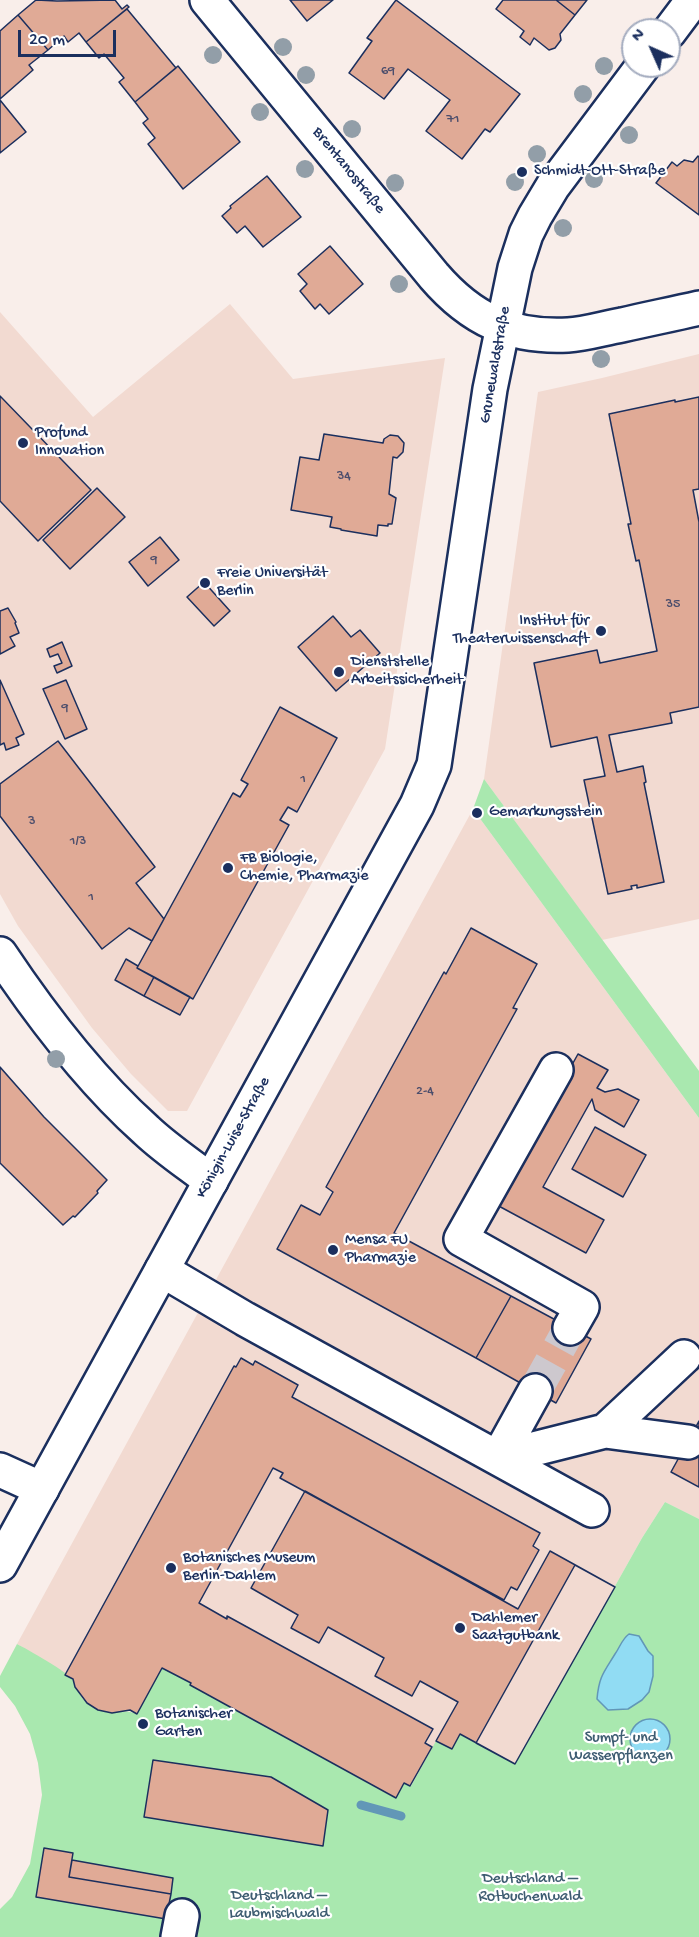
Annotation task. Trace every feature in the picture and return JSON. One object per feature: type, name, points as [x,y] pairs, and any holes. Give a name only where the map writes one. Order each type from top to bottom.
[{"type":"main road","name":"Brentanostraße","points":[[207,0],[444,287],[476,315],[502,327]]},
{"type":"main road","points":[[680,18],[693,0]]},
{"type":"main road","name":"Grunewaldstraße","points":[[445,701],[490,388],[515,268],[526,234],[535,216],[575,155],[634,78]]},
{"type":"main road","points":[[502,327],[534,334],[570,335],[699,308]]},
{"type":"main road","name":"Königin-Luise-Straße","points":[[0,1565],[417,805],[434,765],[445,701]]},
{"type":"main road","points":[[0,954],[34,1006],[87,1070],[146,1131],[211,1181]]},
{"type":"main road","points":[[556,1070],[461,1239],[582,1307],[570,1328]]},
{"type":"main road","points":[[162,1270],[592,1510]]},
{"type":"main road","points":[[605,1431],[684,1357]]},
{"type":"main road","points":[[498,1458],[536,1391]]},
{"type":"main road","points":[[498,1458],[605,1431],[688,1442]]},
{"type":"main road","points":[[0,1470],[42,1489]]},
{"type":"shaded area","name":"Freie Universität Berlin","points":[[230,304],[293,379],[445,358],[385,749],[187,1111],[168,1111],[131,1074],[92,1028],[18,926],[0,894],[0,312],[93,417]]},
{"type":"shaded area","name":"Institut für Theaterwissenschaft","points":[[699,354],[699,919],[602,940],[484,779],[538,392]]},
{"type":"shaded area","points":[[473,809],[699,1118],[699,1519],[665,1502],[642,1538],[515,1764],[461,1734],[452,1749],[432,1747],[410,1786],[396,1798],[162,1668],[137,1714],[130,1711],[112,1713],[98,1710],[87,1703],[72,1679],[17,1644]]},
{"type":"green space","points":[[484,779],[699,1071],[699,1118],[473,809]]},
{"type":"green space","name":"Botanischer Garten","points":[[665,1502],[699,1519],[699,1937],[0,1937],[0,1909],[12,1897],[30,1864],[42,1795],[38,1763],[30,1734],[15,1706],[0,1687],[0,1676],[17,1644],[70,1677],[88,1704],[108,1711],[126,1711],[137,1714],[162,1668],[395,1798],[404,1783],[411,1786],[436,1741],[452,1749],[460,1734],[515,1764],[642,1538]]},
{"type":"water","points":[[629,1634],[639,1636],[653,1656],[653,1676],[649,1692],[642,1700],[628,1709],[608,1710],[597,1699],[599,1685],[605,1670]]},
{"type":"water","points":[[650,1719],[658,1720],[664,1725],[669,1731],[669,1747],[664,1753],[658,1758],[650,1759],[642,1758],[636,1753],[631,1747],[630,1739],[631,1731],[636,1725],[642,1720]]},
{"type":"building","points":[[36,0],[115,0],[122,9],[127,5],[129,7],[86,42],[79,33],[68,42],[64,36],[48,50],[18,15]]},
{"type":"building","points":[[290,0],[333,0],[307,21]]},
{"type":"building","points":[[396,0],[520,94],[490,132],[485,129],[462,159],[426,131],[450,100],[408,69],[384,99],[349,73],[372,41],[367,38]]},
{"type":"building","points":[[503,0],[556,0],[575,15],[560,34],[561,40],[555,48],[549,50],[534,38],[530,45],[520,37],[524,31],[496,9]]},
{"type":"building","points":[[556,0],[587,0],[575,15]]},
{"type":"building","points":[[127,9],[176,68],[135,102],[119,82],[124,78],[104,54],[99,58],[86,42]]},
{"type":"building","points":[[18,15],[48,50],[29,65],[33,70],[0,99],[0,31]]},
{"type":"building","points":[[178,66],[240,142],[183,189],[148,144],[155,138],[143,123],[148,119],[135,102]]},
{"type":"building","points":[[0,100],[26,132],[0,153]]},
{"type":"building","points":[[698,156],[699,215],[656,183],[672,162],[677,166],[684,160],[693,162]]},
{"type":"building","points":[[267,176],[301,217],[263,247],[245,226],[237,233],[222,216],[231,208],[230,206]]},
{"type":"building","points":[[330,246],[363,284],[329,314],[320,304],[315,309],[300,291],[307,284],[298,274]]},
{"type":"building","name":"Profund Innovation","points":[[0,396],[91,490],[38,541],[0,501]]},
{"type":"building","points":[[699,397],[699,489],[693,490],[699,522],[699,707],[670,713],[672,723],[609,735],[617,772],[643,766],[646,782],[644,783],[664,882],[637,888],[637,885],[631,886],[632,889],[608,894],[584,780],[605,776],[597,737],[551,747],[534,663],[597,650],[600,663],[657,651],[639,560],[636,561],[628,524],[631,524],[609,414]]},
{"type":"building","points":[[324,434],[383,443],[384,439],[390,435],[398,436],[404,443],[403,452],[397,458],[393,457],[389,494],[396,498],[392,524],[378,525],[377,536],[330,527],[332,517],[291,510],[300,457],[319,460]]},
{"type":"building","points":[[97,488],[125,517],[70,569],[43,540]]},
{"type":"building","points":[[160,537],[179,560],[148,586],[129,562]]},
{"type":"building","points":[[204,582],[230,611],[214,626],[187,597]]},
{"type":"building","points":[[8,608],[19,633],[10,637],[15,646],[0,654],[0,611]]},
{"type":"building","name":"Dienststelle Arbeitssicherheit","points":[[333,616],[351,637],[360,630],[380,653],[336,691],[298,647]]},
{"type":"building","points":[[62,642],[72,666],[57,673],[54,666],[62,663],[58,654],[50,657],[47,649]]},
{"type":"building","points":[[0,680],[24,734],[16,738],[19,745],[6,750],[4,743],[0,745]]},
{"type":"building","points":[[66,680],[87,729],[65,739],[43,689]]},
{"type":"building","name":"FB Biologie, Chemie, Pharmazie","points":[[280,707],[337,738],[297,812],[288,807],[280,820],[289,825],[193,999],[137,968],[233,793],[240,797],[248,784],[241,780]]},
{"type":"building","points":[[58,741],[155,867],[136,883],[164,919],[152,941],[129,928],[102,949],[0,816],[0,784]]},
{"type":"building","points":[[471,928],[537,964],[513,1008],[517,1009],[394,1233],[511,1296],[476,1358],[277,1249],[301,1205],[320,1215],[333,1192],[326,1187],[444,972],[446,974]]},
{"type":"building","points":[[126,959],[154,977],[144,996],[115,980]]},
{"type":"building","points":[[154,977],[190,997],[180,1015],[144,996]]},
{"type":"building","points":[[578,1054],[608,1070],[597,1088],[605,1092],[618,1089],[639,1100],[624,1127],[595,1110],[592,1099],[543,1187],[604,1220],[586,1253],[495,1204]]},
{"type":"building","points":[[0,1067],[44,1117],[107,1180],[75,1217],[73,1216],[63,1225],[0,1163]]},
{"type":"building","points":[[595,1127],[646,1155],[623,1197],[572,1169]]},
{"type":"building","points":[[511,1296],[591,1339],[556,1403],[476,1358]]},
{"type":"building","name":"Botanisches Museum Berlin-Dahlem","points":[[241,1358],[253,1365],[255,1361],[298,1385],[292,1397],[540,1533],[533,1546],[539,1550],[517,1590],[511,1587],[504,1600],[280,1478],[283,1473],[273,1468],[199,1603],[227,1619],[227,1616],[433,1729],[425,1743],[432,1747],[410,1786],[404,1783],[396,1798],[162,1668],[137,1714],[130,1710],[112,1713],[98,1710],[87,1703],[75,1687],[73,1679],[65,1675],[234,1366],[236,1367]]},
{"type":"building","points":[[699,1421],[699,1487],[671,1472]]},
{"type":"building","name":"Dahlemer Saatgutbank","points":[[305,1491],[518,1609],[550,1551],[615,1587],[515,1764],[460,1734],[452,1749],[436,1741],[458,1702],[420,1681],[412,1696],[375,1676],[384,1658],[328,1627],[319,1643],[291,1628],[298,1615],[251,1588]]},
{"type":"building","name":"Dahlemer Saatgutbank","points":[[575,1565],[615,1587],[515,1764],[476,1743]]},
{"type":"building","points":[[153,1760],[271,1777],[328,1810],[323,1846],[144,1817]]},
{"type":"building","points":[[44,1848],[73,1853],[69,1877],[171,1894],[166,1919],[36,1897]]},
{"type":"building","points":[[72,1860],[173,1878],[171,1894],[69,1877]]},
{"type":"waterway","points":[[361,1805],[401,1816]]},
{"type":"tunnel","points":[[535,1391],[570,1328]]},
{"type":"place","name":"Schmidt-Ott-Straße","points":[[522,172]]},
{"type":"place","name":"Profund Innovation","points":[[23,443]]},
{"type":"place","name":"Freie Universität Berlin","points":[[205,583]]},
{"type":"place","name":"Institut für Theaterwissenschaft","points":[[601,631]]},
{"type":"place","name":"Dienststelle Arbeitssicherheit","points":[[339,672]]},
{"type":"place","name":"Gemarkungsstein","points":[[477,813]]},
{"type":"place","name":"FB Biologie, Chemie, Pharmazie","points":[[228,868]]},
{"type":"place","name":"Mensa FU Pharmazie","points":[[333,1250]]},
{"type":"place","name":"Botanisches Museum Berlin-Dahlem","points":[[171,1568]]},
{"type":"place","name":"Dahlemer Saatgutbank","points":[[460,1628]]},
{"type":"place","name":"Botanischer Garten","points":[[143,1724]]},
{"type":"park label","name":"Sumpf- und Wasserpflanzen","points":[[621,1748]]},
{"type":"park label","name":"Deutschland – Rotbuchenwald","points":[[530,1889]]},
{"type":"park label","name":"Deutschland – Laubmischwald","points":[[279,1906]]}]
